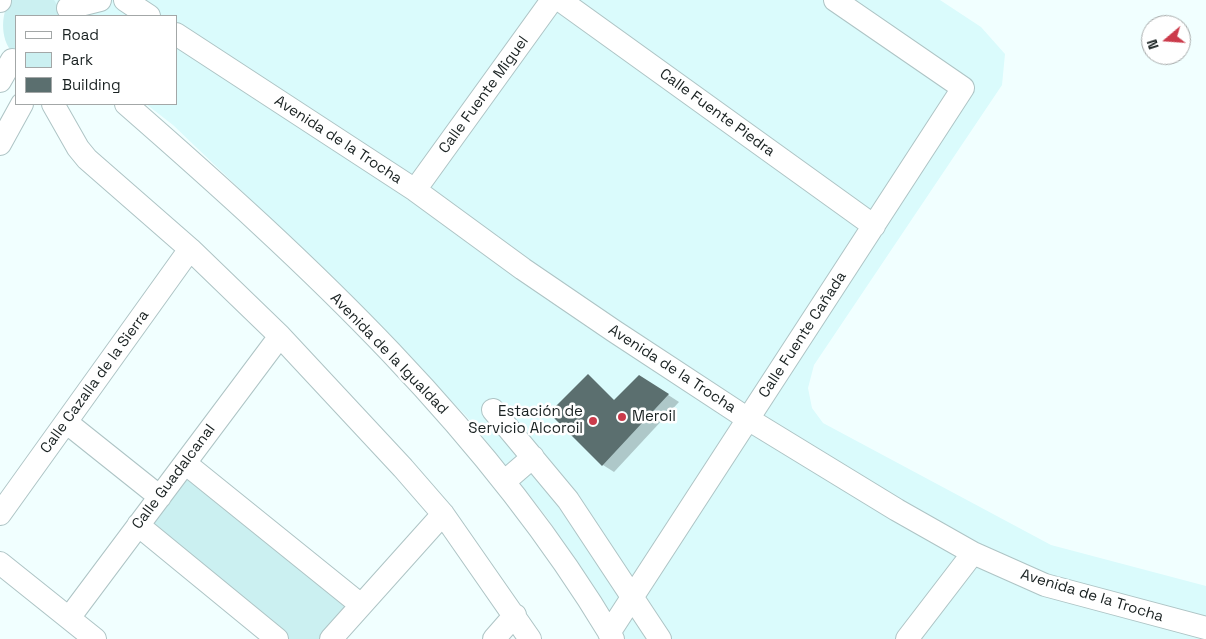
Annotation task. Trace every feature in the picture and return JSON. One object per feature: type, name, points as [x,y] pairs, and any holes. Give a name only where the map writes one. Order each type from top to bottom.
[{"type":"street","points":[[67,8],[100,0]]},
{"type":"street","points":[[124,0],[148,15]]},
{"type":"street","name":"Calle Fuente Cañada","points":[[611,636],[633,596],[963,88],[835,0]]},
{"type":"street","name":"Calle Fuente Miguel","points":[[415,190],[552,1]]},
{"type":"street","name":"Calle Fuente Piedra","points":[[552,1],[874,226]]},
{"type":"street","name":"Avenida de la Trocha","points":[[178,35],[415,190],[532,274],[748,419],[897,510],[973,553],[1045,585],[1206,628]]},
{"type":"street","points":[[0,81],[10,56]]},
{"type":"street","points":[[0,144],[21,105]]},
{"type":"street","points":[[54,105],[78,148],[87,159],[190,249],[280,336],[443,514],[530,639]]},
{"type":"street","name":"Avenida de la Igualdad","points":[[127,105],[199,168],[372,332],[468,438],[504,482],[556,552],[611,636]]},
{"type":"street","name":"Calle Cazalla de la Sierra","points":[[0,514],[190,249]]},
{"type":"street","name":"Calle Guadalcanal","points":[[79,630],[138,525],[280,336]]},
{"type":"street","points":[[493,410],[568,500],[660,639]]},
{"type":"street","points":[[66,422],[160,497]]},
{"type":"street","points":[[504,482],[534,457]]},
{"type":"street","points":[[184,463],[362,605]]},
{"type":"street","points":[[338,637],[362,605],[443,514]]},
{"type":"street","points":[[138,525],[277,639]]},
{"type":"street","points":[[907,639],[973,553]]},
{"type":"street","points":[[0,563],[79,630]]},
{"type":"street","points":[[494,639],[515,615]]},
{"type":"shaded area","points":[[45,0],[940,0],[981,27],[1005,54],[1002,85],[814,365],[808,388],[812,408],[823,423],[1051,545],[1206,586],[1206,639],[625,639],[548,519],[467,417],[320,266],[173,125],[147,105],[178,105],[178,15],[58,15]]},
{"type":"green space","points":[[10,0],[54,0],[63,15],[15,15],[15,54],[4,37],[3,21]]},
{"type":"green space","points":[[187,473],[351,606],[322,639],[288,639],[147,525]]},
{"type":"building","name":"Estación de Servicio Alcoroil","points":[[588,374],[614,400],[639,375],[669,394],[602,466],[549,413]]},
{"type":"place","name":"Meroil","points":[[622,417]]},
{"type":"place","name":"Estación de Servicio Alcoroil","points":[[593,421]]}]
